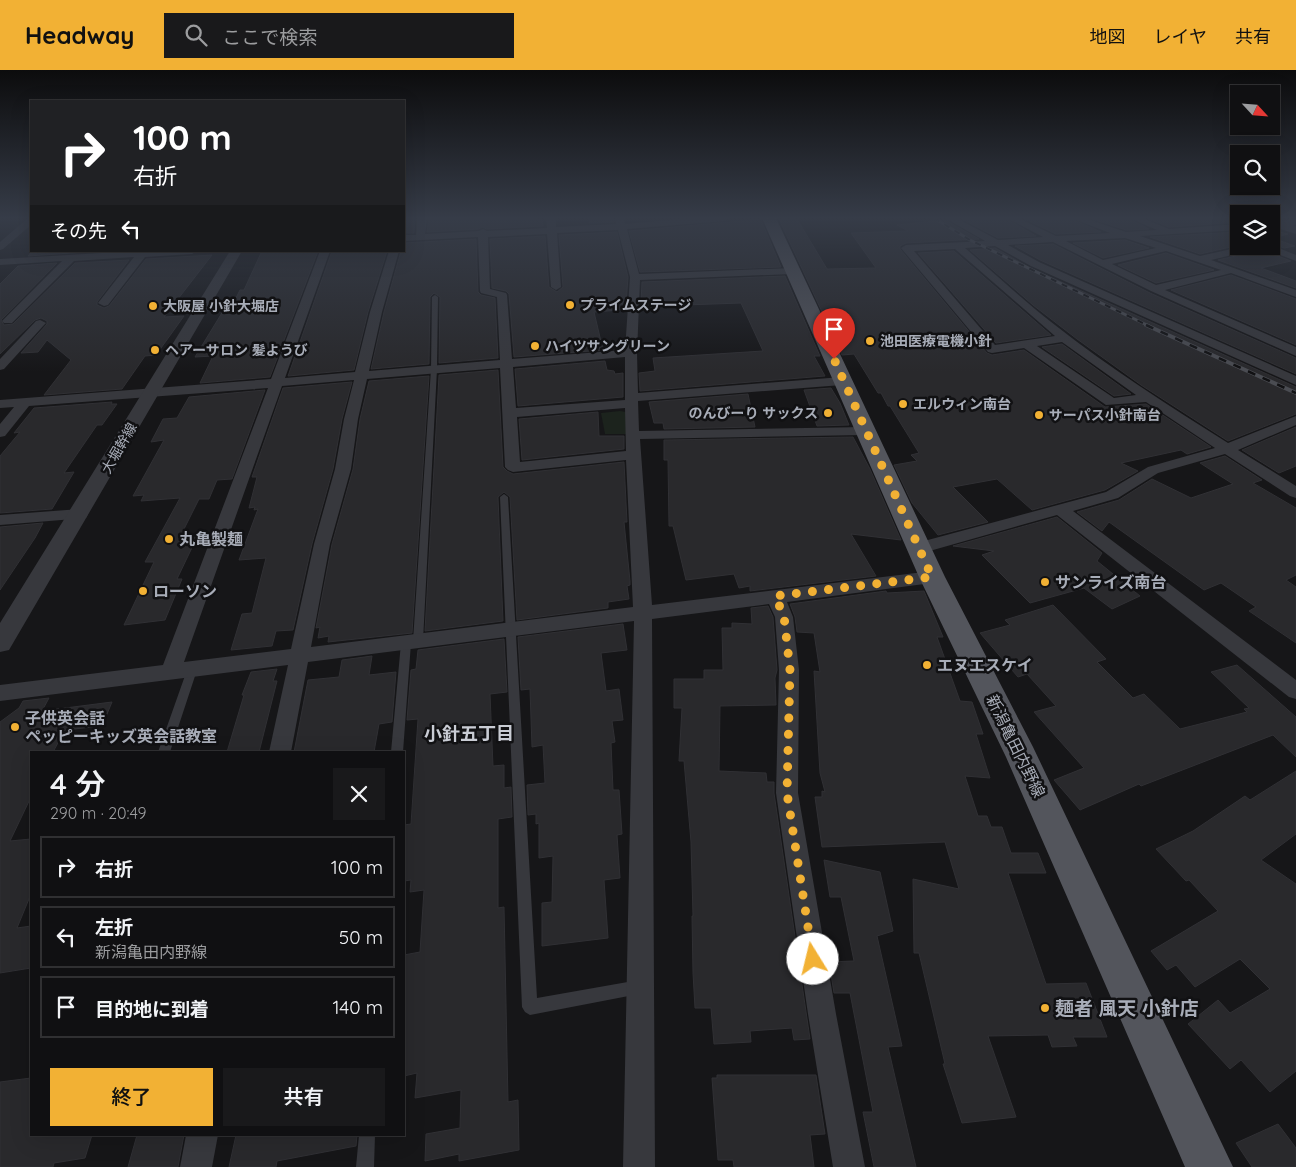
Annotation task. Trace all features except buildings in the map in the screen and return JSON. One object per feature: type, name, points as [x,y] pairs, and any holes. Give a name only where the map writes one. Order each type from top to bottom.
[{"type":"main road","name":"新潟亀田内野線","points":[[792,271],[932,577],[1022,757],[1209,1167]]},
{"type":"street","points":[[8,321],[53,269]]},
{"type":"street","points":[[104,303],[130,269]]},
{"type":"street","name":"大堀幹線","points":[[0,644],[114,458],[150,393],[225,269]]},
{"type":"street","points":[[170,672],[318,269]]},
{"type":"street","points":[[280,751],[322,544],[343,469],[351,419],[376,312],[389,269]]},
{"type":"street","points":[[485,269],[485,291],[502,295],[514,467],[634,456]]},
{"type":"street","points":[[555,269],[556,287]]},
{"type":"street","points":[[633,269],[635,277],[631,353],[633,435],[643,612],[639,1167]]},
{"type":"street","points":[[924,269],[992,349],[1065,338]]},
{"type":"street","points":[[983,269],[1065,338],[1149,398],[1296,493]]},
{"type":"street","points":[[1046,269],[1296,381]]},
{"type":"street","points":[[1115,269],[1296,352]]},
{"type":"street","points":[[1155,289],[1232,270],[1296,294]]},
{"type":"street","points":[[635,277],[792,271]]},
{"type":"street","points":[[0,366],[40,323]]},
{"type":"street","points":[[1025,343],[1111,402],[1149,398]]},
{"type":"street","points":[[0,404],[631,353]]},
{"type":"street","points":[[510,413],[842,381]]},
{"type":"street","points":[[0,432],[25,402]]},
{"type":"street","points":[[920,548],[1112,495],[1153,470],[1227,449],[1296,420]]},
{"type":"street","points":[[633,435],[866,431]]},
{"type":"street","points":[[1061,510],[1296,691]]},
{"type":"street","points":[[0,520],[80,514]]},
{"type":"street","points":[[0,693],[932,577]]},
{"type":"street","points":[[775,596],[784,616],[790,670],[787,793],[822,1014],[850,1167]]},
{"type":"street","points":[[196,1167],[202,1136]]},
{"type":"lane","points":[[397,751],[412,642],[434,369],[435,297]]},
{"type":"lane","points":[[504,496],[530,1007],[640,986]]},
{"type":"lane","points":[[164,751],[192,670]]},
{"type":"lane","points":[[365,1167],[367,1136]]},
{"type":"shaded area","points":[[626,412],[626,434],[605,434],[601,413]]},
{"type":"railway","points":[[1031,269],[1149,326]]},
{"type":"railway","points":[[1146,325],[1296,393]]},
{"type":"place","name":"プライムステージ","points":[[570,305]]},
{"type":"place","name":"大阪屋 小針大堀店","points":[[153,306]]},
{"type":"place","name":"池田医療電機小針","points":[[870,341]]},
{"type":"place","name":"ハイツサングリーン","points":[[535,346]]},
{"type":"place","name":"ヘアーサロン 髪ようび","points":[[155,350]]},
{"type":"place","name":"エルウィン南台","points":[[903,404]]},
{"type":"place","name":"のんびーり サックス","points":[[828,413]]},
{"type":"place","name":"サーパス小針南台","points":[[1039,415]]},
{"type":"place","name":"丸亀製麺","points":[[169,539]]},
{"type":"place","name":"サンライズ南台","points":[[1045,582]]},
{"type":"place","name":"ローソン","points":[[143,591]]},
{"type":"place","name":"エヌエスケイ","points":[[927,665]]},
{"type":"place","name":"子供英会話 ペッピーキッズ英会話教室","points":[[15,727]]},
{"type":"place","name":"麺者 風天 小針店","points":[[1045,1008]]},
{"type":"district","name":"小針五丁目","points":[[469,734]]},
{"type":"route","points":[[813,959],[787,793],[790,670],[784,616],[775,596],[932,577],[842,381],[834,359]]}]
